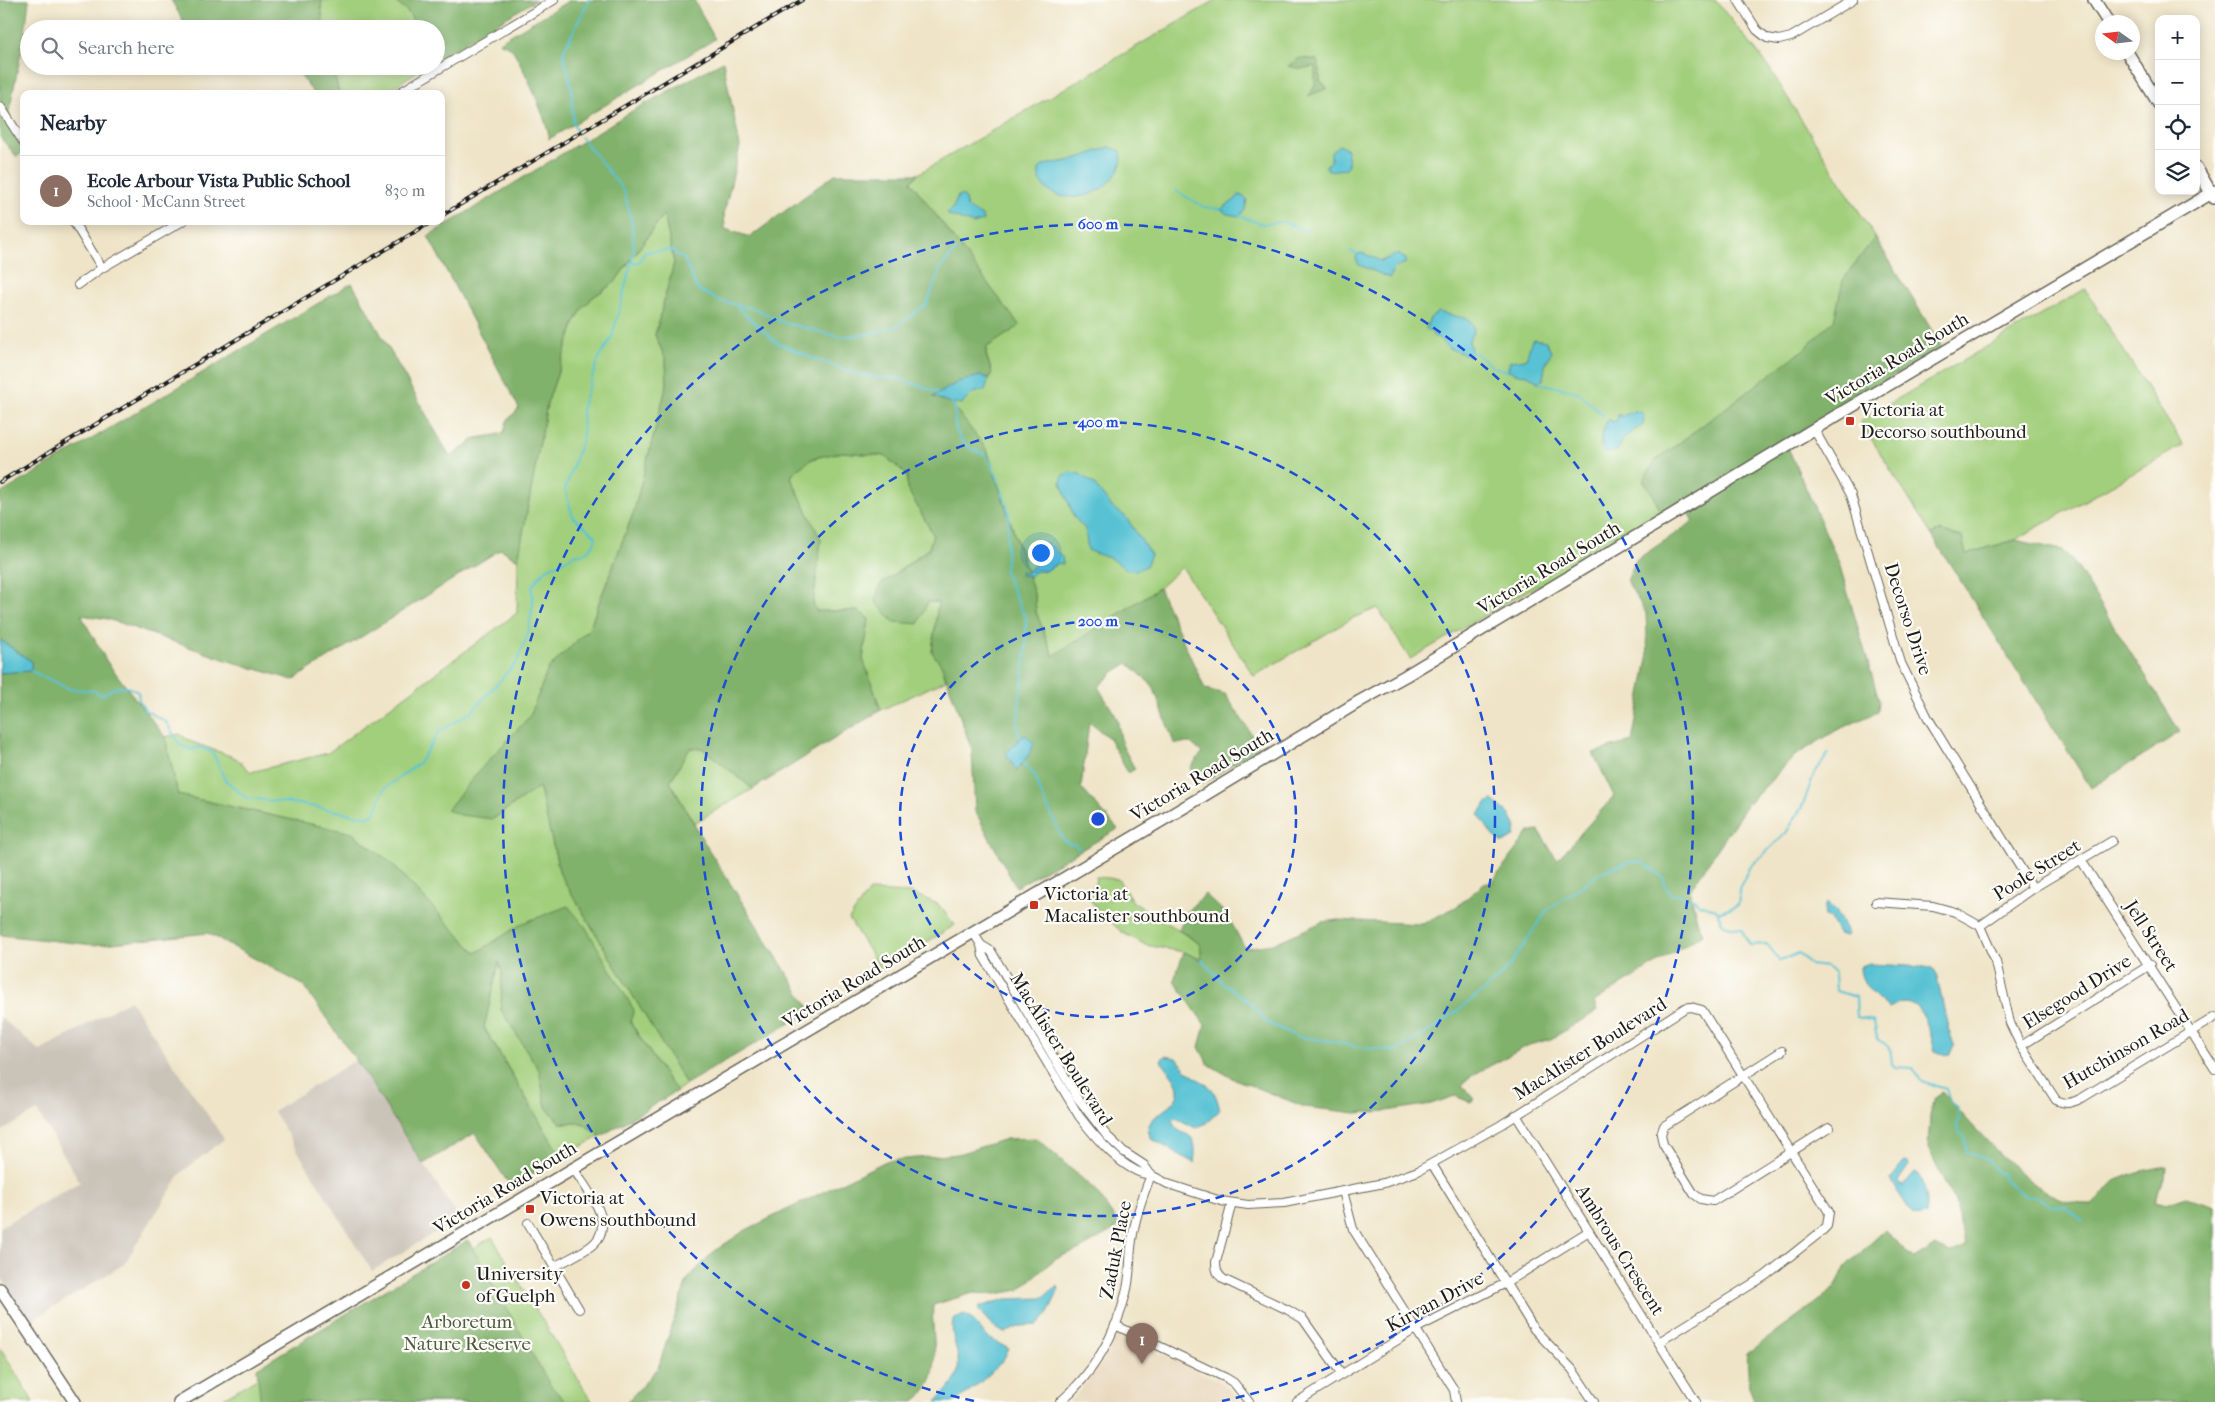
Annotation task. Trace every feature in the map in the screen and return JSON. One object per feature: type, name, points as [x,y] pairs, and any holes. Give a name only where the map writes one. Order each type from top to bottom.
[{"type":"main road","points":[[2094,0],[2104,15]]},
{"type":"main road","points":[[2132,60],[2155,98]]},
{"type":"main road","points":[[2200,173],[2214,194]]},
{"type":"main road","name":"Victoria Road South","points":[[179,1402],[1432,660],[1814,429],[2214,194]]},
{"type":"main road","points":[[0,1289],[75,1402]]},
{"type":"street","points":[[445,65],[554,0]]},
{"type":"street","points":[[1738,0],[1757,30],[1767,38],[1779,40],[1791,37],[1853,0]]},
{"type":"street","points":[[404,90],[429,75]]},
{"type":"street","points":[[0,106],[20,137]]},
{"type":"street","points":[[75,225],[102,268]]},
{"type":"street","points":[[78,285],[102,268],[175,225]]},
{"type":"street","name":"Decorso Drive","points":[[1814,429],[1851,495],[1901,663],[1911,685],[1928,718],[2034,888]]},
{"type":"street","name":"Poole Street","points":[[1980,926],[2034,888],[2112,842]]},
{"type":"street","name":"Jell Street","points":[[2082,860],[2215,1069]]},
{"type":"street","points":[[1876,902],[1933,906],[1955,912],[1980,926]]},
{"type":"street","name":"Hutchinson Road","points":[[1980,926],[1996,962],[2010,1023],[2021,1046],[2056,1100],[2063,1103],[2071,1103],[2215,1017]]},
{"type":"street","name":"MacAlister Boulevard","points":[[973,932],[981,945],[983,956],[1070,1102],[1092,1133],[1127,1165],[1142,1174],[1151,1175],[1182,1190],[1232,1204],[1277,1204],[1343,1192],[1404,1177],[1432,1164],[1516,1115],[1677,1014],[1691,1007],[1702,1010],[1829,1212],[1828,1226],[1765,1276],[1659,1342]]},
{"type":"street","name":"MacAlister Boulevard","points":[[981,945],[991,951],[1086,1112],[1107,1136],[1144,1165],[1151,1175]]},
{"type":"street","name":"Elsegood Drive","points":[[2021,1046],[2150,965]]},
{"type":"street","points":[[1018,1015],[1026,1010]]},
{"type":"street","points":[[1782,1051],[1664,1126],[1662,1134],[1663,1144],[1694,1194],[1706,1201],[1713,1201],[1829,1128]]},
{"type":"street","name":"Ambrous Crescent","points":[[1516,1115],[1696,1402]]},
{"type":"street","points":[[1432,1164],[1534,1329],[1572,1369],[1594,1402]]},
{"type":"street","points":[[554,1267],[593,1244],[601,1233],[602,1213],[573,1168]]},
{"type":"street","name":"Zaduk Place","points":[[1060,1402],[1080,1384],[1089,1372],[1115,1325],[1128,1283],[1132,1238],[1151,1175]]},
{"type":"street","points":[[1343,1192],[1353,1230],[1417,1328],[1454,1390],[1456,1402]]},
{"type":"street","points":[[1232,1204],[1216,1262],[1216,1270],[1219,1275],[1303,1320],[1341,1373]]},
{"type":"street","points":[[528,1223],[579,1309]]},
{"type":"street","name":"Kirvan Drive","points":[[1297,1402],[1341,1373],[1417,1328],[1506,1283],[1589,1231]]},
{"type":"street","points":[[1115,1325],[1226,1378],[1234,1383],[1249,1402]]},
{"type":"shaded area","points":[[130,1000],[224,1139],[181,1173],[124,1264],[30,1322],[0,1275],[0,1227],[80,1182],[37,1111],[0,1132],[0,1017],[40,1051]]},
{"type":"shaded area","points":[[356,1060],[459,1218],[372,1271],[273,1111]]},
{"type":"shaded area","points":[[1118,1333],[1219,1381],[1235,1395],[1239,1402],[1069,1402],[1081,1390],[1106,1356]]},
{"type":"green space","points":[[0,0],[29,0],[27,20],[20,20],[20,58],[9,112],[11,127],[20,141],[20,154],[17,157],[0,137]]},
{"type":"green space","points":[[171,0],[322,0],[323,20],[183,20]]},
{"type":"green space","points":[[322,0],[393,0],[410,14],[412,20],[323,20]]},
{"type":"green space","points":[[393,0],[536,0],[445,55],[445,20],[412,20],[410,14]]},
{"type":"green space","points":[[570,0],[694,0],[715,39],[549,139],[545,121],[522,66],[512,49],[499,42]]},
{"type":"green space","points":[[1216,0],[1715,0],[1766,63],[1875,237],[1845,323],[1656,469],[1661,513],[1540,586],[1537,585],[1410,659],[1378,608],[1353,618],[1254,676],[1182,567],[1159,588],[1054,657],[1036,612],[1035,597],[987,450],[933,397],[992,373],[986,354],[987,347],[1019,326],[911,182],[918,174]]},
{"type":"green space","points":[[1300,58],[1317,60],[1320,70],[1320,81],[1328,88],[1308,96],[1315,86],[1315,66],[1301,69],[1288,66]]},
{"type":"green space","points":[[723,61],[740,146],[724,213],[725,229],[750,237],[835,174],[918,174],[911,182],[1020,326],[987,347],[986,355],[992,373],[989,378],[980,376],[933,397],[951,403],[987,450],[1035,597],[1036,612],[1053,656],[1159,588],[1205,689],[1225,694],[1260,747],[1200,785],[1190,768],[1202,753],[1191,743],[1174,743],[1153,686],[1128,663],[1115,671],[1098,687],[1117,718],[1122,745],[1135,769],[1128,773],[1109,738],[1089,722],[1081,788],[1118,829],[1016,887],[975,811],[972,750],[942,666],[932,652],[938,602],[928,602],[918,624],[894,622],[875,601],[880,585],[929,549],[933,534],[907,488],[907,475],[885,456],[843,452],[813,458],[794,472],[791,478],[821,540],[813,604],[816,611],[858,611],[869,619],[863,659],[881,710],[753,789],[702,748],[690,748],[670,782],[707,847],[811,1011],[686,1084],[560,874],[539,787],[493,819],[460,815],[447,810],[478,772],[530,716],[548,669],[589,629],[634,511],[667,384],[666,360],[655,335],[674,263],[664,214],[614,283],[593,297],[583,308],[575,322],[547,404],[518,560],[501,549],[293,680],[229,661],[108,619],[81,615],[107,662],[165,737],[178,795],[352,833],[389,861],[476,953],[523,923],[568,906],[586,928],[634,1010],[630,1022],[677,1091],[601,1136],[583,1123],[560,1123],[546,1107],[539,1070],[501,1010],[502,972],[499,962],[484,1028],[561,1157],[511,1187],[475,1133],[423,1164],[356,1060],[303,985],[208,933],[94,945],[0,935],[0,673],[31,671],[30,661],[0,640],[0,494],[352,283],[450,457],[476,438],[504,432],[507,421],[519,408],[428,236],[632,111]]},
{"type":"green space","points":[[300,75],[334,75],[338,90],[311,90]]},
{"type":"green space","points":[[334,75],[412,75],[388,90],[338,90]]},
{"type":"green space","points":[[664,213],[674,263],[655,335],[666,360],[667,384],[634,511],[589,629],[548,669],[493,819],[539,786],[560,874],[686,1084],[677,1091],[665,1076],[630,1021],[633,1009],[476,953],[389,861],[352,833],[178,795],[165,737],[179,734],[192,742],[236,758],[251,772],[328,753],[517,613],[518,560],[547,404],[575,322],[583,308],[593,297],[614,283]]},
{"type":"green space","points":[[1875,237],[1942,347],[1785,441],[1839,563],[1879,700],[1878,712],[1837,730],[1796,755],[1747,805],[1690,890],[1697,921],[1703,934],[1594,1002],[1597,1011],[1551,1039],[1529,1045],[1473,1075],[1462,1085],[1475,1099],[1470,1102],[1455,1096],[1431,1104],[1387,1111],[1356,1113],[1305,1107],[1232,1078],[1208,1064],[1199,1047],[1205,1025],[1174,980],[1184,952],[1202,960],[1200,944],[1179,930],[1188,910],[1205,894],[1227,915],[1245,948],[1273,944],[1322,922],[1338,920],[1422,924],[1456,907],[1484,884],[1492,882],[1529,832],[1539,831],[1557,860],[1614,796],[1593,753],[1632,741],[1648,659],[1646,613],[1627,581],[1636,560],[1694,521],[1682,501],[1661,513],[1654,496],[1643,481],[1655,461],[1803,350],[1834,320],[1843,280]]},
{"type":"green space","points":[[2085,289],[2183,445],[2015,540],[1966,554],[1940,531],[1931,534],[1860,421]]},
{"type":"green space","points":[[843,452],[885,456],[907,475],[907,488],[933,534],[929,548],[880,585],[928,602],[938,602],[932,652],[942,666],[946,680],[881,710],[863,659],[869,619],[858,611],[816,611],[813,604],[821,540],[791,478],[795,471],[813,459]]},
{"type":"green space","points":[[1939,531],[1962,537],[1966,554],[2015,540],[2062,550],[2076,565],[2180,732],[2091,788],[1931,534]]},
{"type":"green space","points":[[690,748],[702,748],[753,789],[694,823],[670,782]]},
{"type":"green space","points":[[1096,877],[1118,879],[1133,902],[1200,944],[1202,960],[1184,952],[1146,945],[1123,933],[1101,913],[1086,895],[1095,884]]},
{"type":"green space","points":[[869,891],[911,893],[938,904],[955,925],[881,970],[849,919]]},
{"type":"green space","points":[[499,961],[502,971],[501,1010],[540,1070],[546,1107],[560,1123],[582,1123],[601,1136],[561,1157],[484,1027]]},
{"type":"green space","points":[[1942,1092],[1985,1139],[2021,1173],[2057,1198],[2073,1203],[2092,1204],[2115,1181],[2137,1172],[2166,1166],[2165,1179],[2154,1201],[2167,1204],[2186,1197],[2215,1206],[2215,1402],[1755,1402],[1749,1387],[1747,1354],[1834,1289],[1846,1266],[1885,1230],[1914,1259],[1935,1246],[1950,1253],[1966,1246],[1959,1223],[1956,1200],[1947,1188],[1928,1148],[1930,1116],[1935,1097]]},
{"type":"green space","points":[[1036,1138],[1095,1190],[1120,1226],[1080,1249],[1056,1258],[1019,1290],[996,1294],[973,1293],[933,1305],[935,1358],[933,1371],[930,1383],[913,1402],[627,1402],[658,1368],[687,1280],[713,1252],[744,1231],[886,1161],[958,1154],[1006,1139]]},
{"type":"green space","name":"Arboretum Nature Reserve","points":[[492,1237],[592,1402],[217,1402]]},
{"type":"green space","name":"Arboretum Nature Reserve","points":[[468,1240],[550,1385],[566,1402],[259,1402],[257,1368]]},
{"type":"green space","points":[[0,1347],[33,1402],[0,1402]]},
{"type":"water","points":[[1339,145],[1346,148],[1348,164],[1345,169],[1328,171],[1328,167],[1325,167],[1331,160],[1331,152]]},
{"type":"water","points":[[1110,147],[1121,151],[1121,164],[1109,183],[1097,191],[1083,196],[1065,197],[1056,195],[1043,185],[1039,169],[1044,165],[1072,160]]},
{"type":"water","points":[[1239,195],[1247,199],[1245,210],[1239,216],[1227,214],[1221,209],[1235,200]]},
{"type":"water","points":[[958,196],[964,196],[967,207],[982,216],[983,221],[973,224],[948,215]]},
{"type":"water","points":[[1362,253],[1381,261],[1397,254],[1406,259],[1406,263],[1393,269],[1390,278],[1359,265],[1356,259],[1357,254]]},
{"type":"water","points":[[1438,312],[1468,319],[1473,325],[1474,330],[1469,340],[1471,350],[1469,356],[1448,348],[1439,338],[1433,336],[1432,330],[1429,332],[1426,328],[1430,318]]},
{"type":"water","points":[[1534,339],[1546,341],[1551,352],[1545,366],[1543,380],[1538,381],[1539,383],[1528,375],[1515,374],[1508,369],[1510,361],[1526,359]]},
{"type":"water","points":[[980,376],[989,378],[985,390],[973,393],[962,404],[951,403],[933,397],[958,382]]},
{"type":"water","points":[[1635,411],[1641,412],[1644,416],[1643,425],[1623,438],[1617,451],[1606,453],[1601,445],[1601,441],[1607,421],[1610,419],[1612,422],[1617,420],[1620,414],[1620,417]]},
{"type":"water","points":[[1071,472],[1080,474],[1093,483],[1112,507],[1126,517],[1151,555],[1146,566],[1134,570],[1126,569],[1110,558],[1088,550],[1085,529],[1074,517],[1061,483],[1063,475]]},
{"type":"water","points":[[1043,542],[1049,544],[1062,557],[1063,564],[1059,563],[1045,571],[1036,570],[1030,576],[1020,575],[1021,570],[1025,574],[1035,565],[1037,547]]},
{"type":"water","points":[[0,640],[31,661],[31,671],[0,673]]},
{"type":"water","points":[[1026,735],[1034,743],[1017,771],[1006,754],[1020,738]]},
{"type":"water","points":[[1493,800],[1509,814],[1516,827],[1514,837],[1503,843],[1493,836],[1479,815],[1486,803]]},
{"type":"water","points":[[1827,903],[1836,911],[1848,934],[1846,936],[1838,934],[1830,918],[1825,916],[1824,907]]},
{"type":"water","points":[[1870,964],[1932,969],[1937,977],[1948,1028],[1954,1045],[1949,1056],[1935,1051],[1926,1021],[1917,1008],[1911,1003],[1904,1002],[1889,1008],[1870,990],[1863,979],[1860,967]]},
{"type":"water","points":[[1164,1056],[1177,1058],[1189,1072],[1210,1088],[1215,1095],[1220,1110],[1206,1123],[1196,1128],[1176,1118],[1172,1120],[1175,1127],[1194,1142],[1194,1163],[1152,1139],[1148,1131],[1149,1124],[1177,1096],[1178,1088],[1176,1081],[1161,1061]]},
{"type":"water","points":[[1905,1161],[1909,1165],[1898,1181],[1903,1186],[1915,1172],[1917,1173],[1927,1198],[1926,1214],[1920,1217],[1913,1215],[1890,1180]]},
{"type":"water","points":[[1058,1286],[1059,1290],[1048,1313],[1037,1325],[1021,1326],[1005,1333],[995,1328],[979,1311],[979,1307],[1006,1299],[1042,1298]]},
{"type":"water","points":[[964,1314],[971,1318],[987,1337],[1009,1349],[993,1371],[955,1402],[936,1402],[950,1387],[957,1374],[958,1357],[952,1326],[953,1319]]},
{"type":"waterway","points":[[577,131],[573,123],[572,89],[563,52],[589,0]]},
{"type":"waterway","points":[[31,671],[70,689],[95,691],[101,695],[119,687],[133,689],[138,692],[139,700],[145,710],[166,722],[180,745],[192,750],[198,747],[213,753],[225,780],[246,798],[300,804],[360,816],[369,816],[375,813],[384,789],[419,763],[439,732],[471,712],[517,662],[528,633],[533,604],[532,587],[537,579],[548,568],[561,563],[573,555],[582,554],[594,544],[596,536],[573,517],[565,489],[583,437],[582,406],[599,358],[612,337],[634,253],[632,223],[624,191],[581,137]]},
{"type":"waterway","points":[[1176,191],[1204,207],[1221,209]]},
{"type":"waterway","points":[[1239,216],[1262,224],[1283,222],[1307,231]]},
{"type":"waterway","points":[[632,263],[639,262],[645,252],[671,250],[684,259],[697,289],[720,301],[756,309],[782,322],[840,337],[868,334],[897,326],[927,304],[941,267],[956,250]]},
{"type":"waterway","points":[[1350,251],[1357,254]]},
{"type":"waterway","points":[[737,307],[776,342],[815,359],[851,372],[878,378],[897,378],[938,392]]},
{"type":"waterway","points":[[1470,352],[1477,354],[1493,367],[1509,371]]},
{"type":"waterway","points":[[1539,383],[1578,392],[1604,416]]},
{"type":"waterway","points":[[951,403],[955,407],[955,427],[960,439],[971,449],[986,455],[996,474],[1009,512],[1005,573],[1026,619],[1026,648],[1017,727],[1020,738]]},
{"type":"waterway","points":[[1718,912],[1738,905],[1741,885],[1749,868],[1786,833],[1803,805],[1814,774],[1829,753]]},
{"type":"waterway","points":[[1023,761],[1036,777],[1039,789],[1063,839],[1069,844],[1075,844],[1079,849]]},
{"type":"waterway","points":[[1202,960],[1223,983],[1251,1003],[1266,1022],[1298,1037],[1363,1048],[1397,1051],[1437,1026],[1490,986],[1509,967],[1547,910],[1602,872],[1629,862],[1642,862],[1664,878],[1664,885],[1672,895],[1678,894],[1687,900],[1695,899],[1698,904],[1716,909],[1722,923],[1726,926],[1741,929],[1750,945],[1767,944],[1780,961],[1799,953],[1810,965],[1826,967],[1833,971],[1835,974],[1836,991],[1856,997],[1857,1017],[1874,1021],[1877,1039],[1890,1047],[1892,1064],[1895,1067],[1913,1068],[1921,1081],[1946,1089],[1950,1102],[1958,1107],[1959,1119],[1956,1124],[1959,1132],[1965,1137],[1967,1152],[1989,1161],[1998,1173],[2002,1173],[2004,1179],[2026,1197],[2035,1196],[2052,1206],[2065,1207],[2083,1221]]},
{"type":"railway","points":[[445,214],[802,0]]},
{"type":"railway","points":[[0,482],[426,225]]},
{"type":"place","name":"Victoria at Decorso southbound","points":[[1850,421]]},
{"type":"place","name":"Victoria at Macalister southbound","points":[[1034,905]]},
{"type":"place","name":"Victoria at Owens southbound","points":[[530,1209]]},
{"type":"place","name":"University of Guelph","points":[[466,1285]]},
{"type":"place","name":"Ecole Arbour Vista Public School","points":[[1142,1364]]}]
